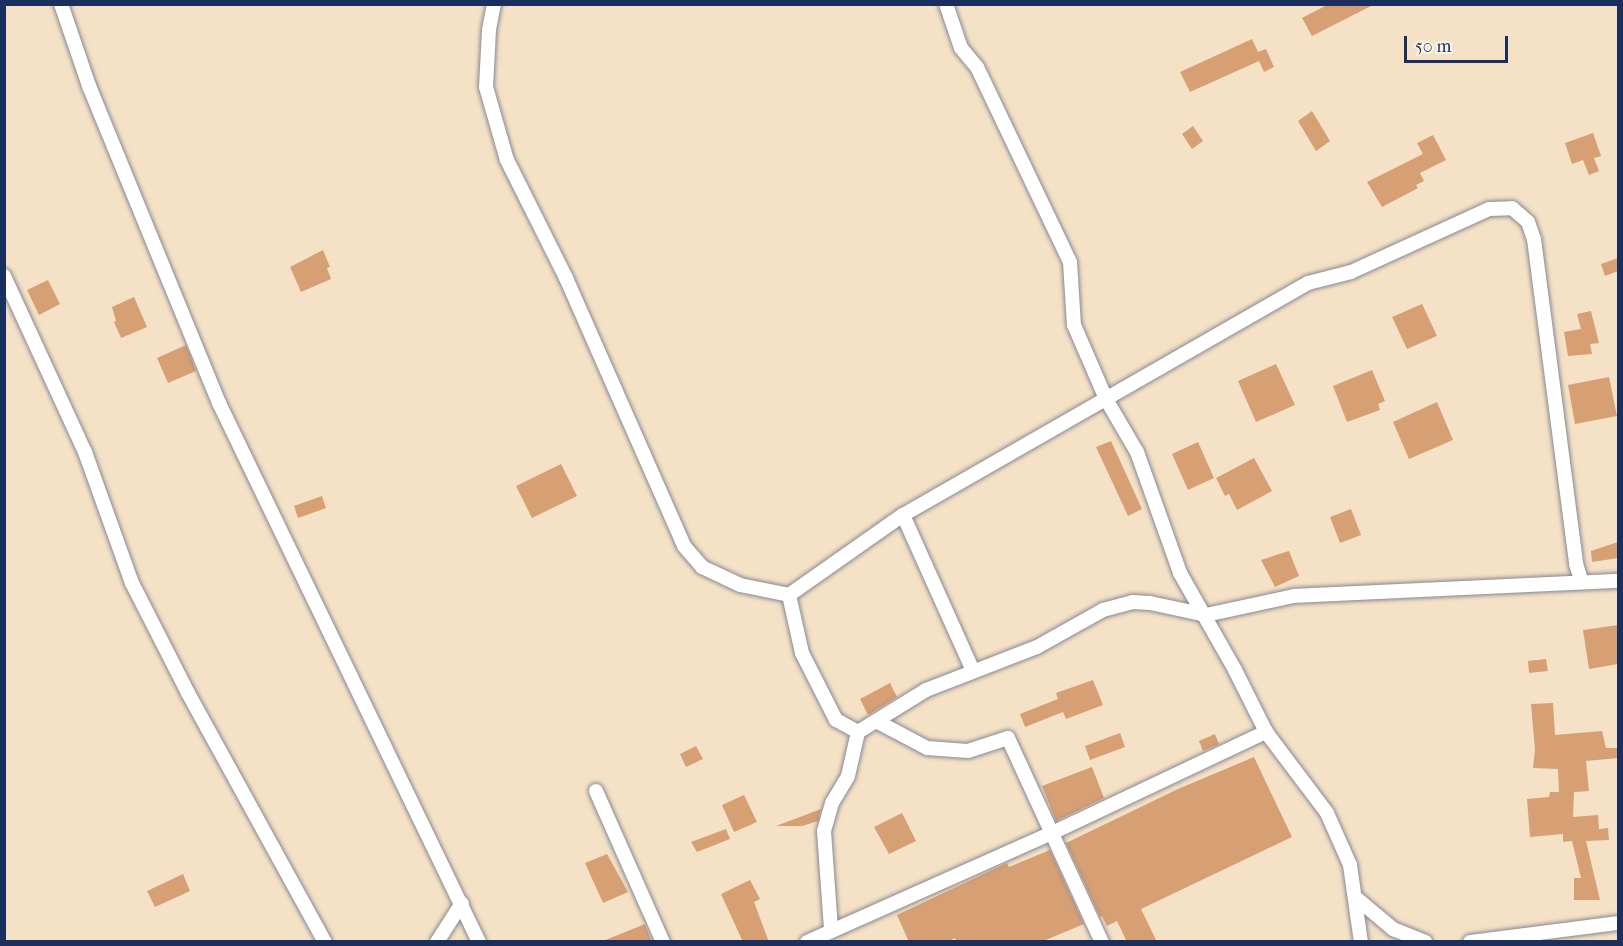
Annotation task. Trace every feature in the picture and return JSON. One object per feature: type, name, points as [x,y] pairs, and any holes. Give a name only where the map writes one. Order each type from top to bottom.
[{"type":"street","points":[[61,4],[94,97],[219,403],[480,942]]},
{"type":"street","points":[[494,4],[489,30],[486,87],[507,160],[566,278],[684,546],[702,567],[740,585],[789,595],[903,515],[1308,283],[1351,272],[1489,209],[1512,208],[1528,222],[1534,239],[1576,564],[1582,582]]},
{"type":"street","points":[[946,4],[961,48],[977,67],[1070,262],[1074,325],[1106,399],[1137,452],[1180,573],[1206,615],[1266,732],[1327,813],[1350,865],[1361,942]]},
{"type":"street","points":[[4,276],[85,452],[132,583],[204,723],[325,942]]},
{"type":"street","points":[[903,515],[973,671]]},
{"type":"street","points":[[831,929],[824,831],[832,803],[848,776],[858,732],[926,690],[1054,639],[1103,610],[1132,602],[1150,603],[1206,615],[1294,596],[1402,593],[1618,581]]},
{"type":"street","points":[[789,595],[802,653],[836,720],[858,732]]},
{"type":"street","points":[[876,721],[927,748],[968,751],[1008,738],[1102,942]]},
{"type":"street","points":[[807,942],[831,929],[1052,833],[1266,732]]},
{"type":"street","points":[[596,791],[663,942]]},
{"type":"street","points":[[1355,897],[1394,929],[1426,942]]},
{"type":"street","points":[[437,942],[462,903]]},
{"type":"street","points":[[1470,942],[1618,922]]},
{"type":"building","points":[[1329,4],[1375,4],[1312,36],[1302,18]]},
{"type":"building","points":[[1252,39],[1258,52],[1266,49],[1274,67],[1264,72],[1259,61],[1190,92],[1180,72]]},
{"type":"building","points":[[1312,111],[1330,141],[1316,151],[1298,121]]},
{"type":"building","points":[[1193,126],[1203,141],[1192,149],[1182,134]]},
{"type":"building","points":[[1593,133],[1601,156],[1594,158],[1599,171],[1589,175],[1583,160],[1572,164],[1565,143]]},
{"type":"building","points":[[1433,135],[1446,160],[1420,173],[1424,181],[1416,185],[1418,188],[1382,207],[1367,182],[1423,154],[1417,143]]},
{"type":"building","points":[[323,250],[330,267],[327,268],[331,279],[301,292],[290,267]]},
{"type":"building","points":[[1618,258],[1618,271],[1605,276],[1601,264]]},
{"type":"building","points":[[48,280],[60,304],[39,315],[27,290]]},
{"type":"building","points":[[134,297],[147,327],[121,338],[114,322],[116,321],[112,307]]},
{"type":"building","points":[[1422,304],[1437,336],[1407,349],[1392,317]]},
{"type":"building","points":[[1591,311],[1599,343],[1590,344],[1592,354],[1568,356],[1564,332],[1581,329],[1577,314]]},
{"type":"building","points":[[186,345],[196,371],[168,383],[157,358]]},
{"type":"building","points":[[1276,364],[1295,405],[1256,422],[1238,381]]},
{"type":"building","points":[[1372,370],[1385,401],[1378,404],[1380,410],[1347,422],[1333,386]]},
{"type":"building","points":[[1609,377],[1617,416],[1575,424],[1568,385]]},
{"type":"building","points":[[1437,402],[1453,440],[1409,459],[1393,422]]},
{"type":"building","points":[[1111,441],[1142,509],[1128,516],[1096,447]]},
{"type":"building","points":[[1198,442],[1214,478],[1188,490],[1172,454]]},
{"type":"building","points":[[1254,458],[1272,491],[1237,510],[1229,494],[1225,496],[1216,478]]},
{"type":"building","points":[[561,464],[577,496],[532,518],[516,486]]},
{"type":"building","points":[[322,496],[326,508],[298,518],[294,506]]},
{"type":"building","points":[[1351,509],[1361,535],[1340,543],[1330,517]]},
{"type":"building","points":[[1618,542],[1618,558],[1592,562],[1591,551]]},
{"type":"building","points":[[1289,551],[1299,576],[1275,587],[1261,560]]},
{"type":"building","points":[[1618,625],[1618,664],[1589,669],[1583,630]]},
{"type":"building","points":[[1546,659],[1548,671],[1529,673],[1528,661]]},
{"type":"building","points":[[1093,680],[1103,705],[1066,719],[1063,712],[1025,727],[1020,714],[1058,699],[1056,693]]},
{"type":"building","points":[[890,683],[897,697],[868,715],[860,699]]},
{"type":"building","points":[[1553,703],[1555,735],[1602,731],[1606,748],[1618,748],[1618,758],[1586,761],[1589,791],[1574,792],[1573,817],[1598,815],[1599,829],[1608,828],[1609,840],[1586,841],[1600,900],[1574,900],[1574,878],[1581,878],[1572,841],[1563,842],[1563,834],[1530,837],[1527,799],[1549,797],[1550,792],[1559,792],[1558,769],[1533,768],[1535,750],[1531,704]]},
{"type":"building","points":[[1120,733],[1125,747],[1090,760],[1085,746]]},
{"type":"building","points":[[1215,734],[1219,744],[1203,751],[1199,741]]},
{"type":"building","points":[[696,746],[703,759],[686,767],[680,754]]},
{"type":"building","points":[[1254,757],[1292,837],[1141,909],[1157,942],[1127,942],[1117,921],[1107,926],[1102,916],[1100,917],[1066,843],[1178,789]]},
{"type":"building","points":[[1092,767],[1104,798],[1056,821],[1042,786]]},
{"type":"building","points":[[744,795],[757,822],[734,832],[722,805]]},
{"type":"building","points":[[821,809],[818,821],[802,826],[776,826]]},
{"type":"building","points":[[902,813],[916,841],[889,854],[874,827]]},
{"type":"building","points":[[726,829],[730,839],[697,852],[691,842]]},
{"type":"building","points":[[1050,850],[1084,924],[1041,942],[957,942],[955,938],[947,942],[909,942],[897,915],[1007,863],[1009,867]]},
{"type":"building","points":[[607,854],[628,892],[603,903],[585,863]]},
{"type":"building","points":[[183,874],[190,891],[155,907],[147,891]]},
{"type":"building","points":[[750,880],[760,899],[754,902],[769,942],[743,942],[721,894]]},
{"type":"building","points":[[645,924],[652,942],[603,942],[603,941]]}]
